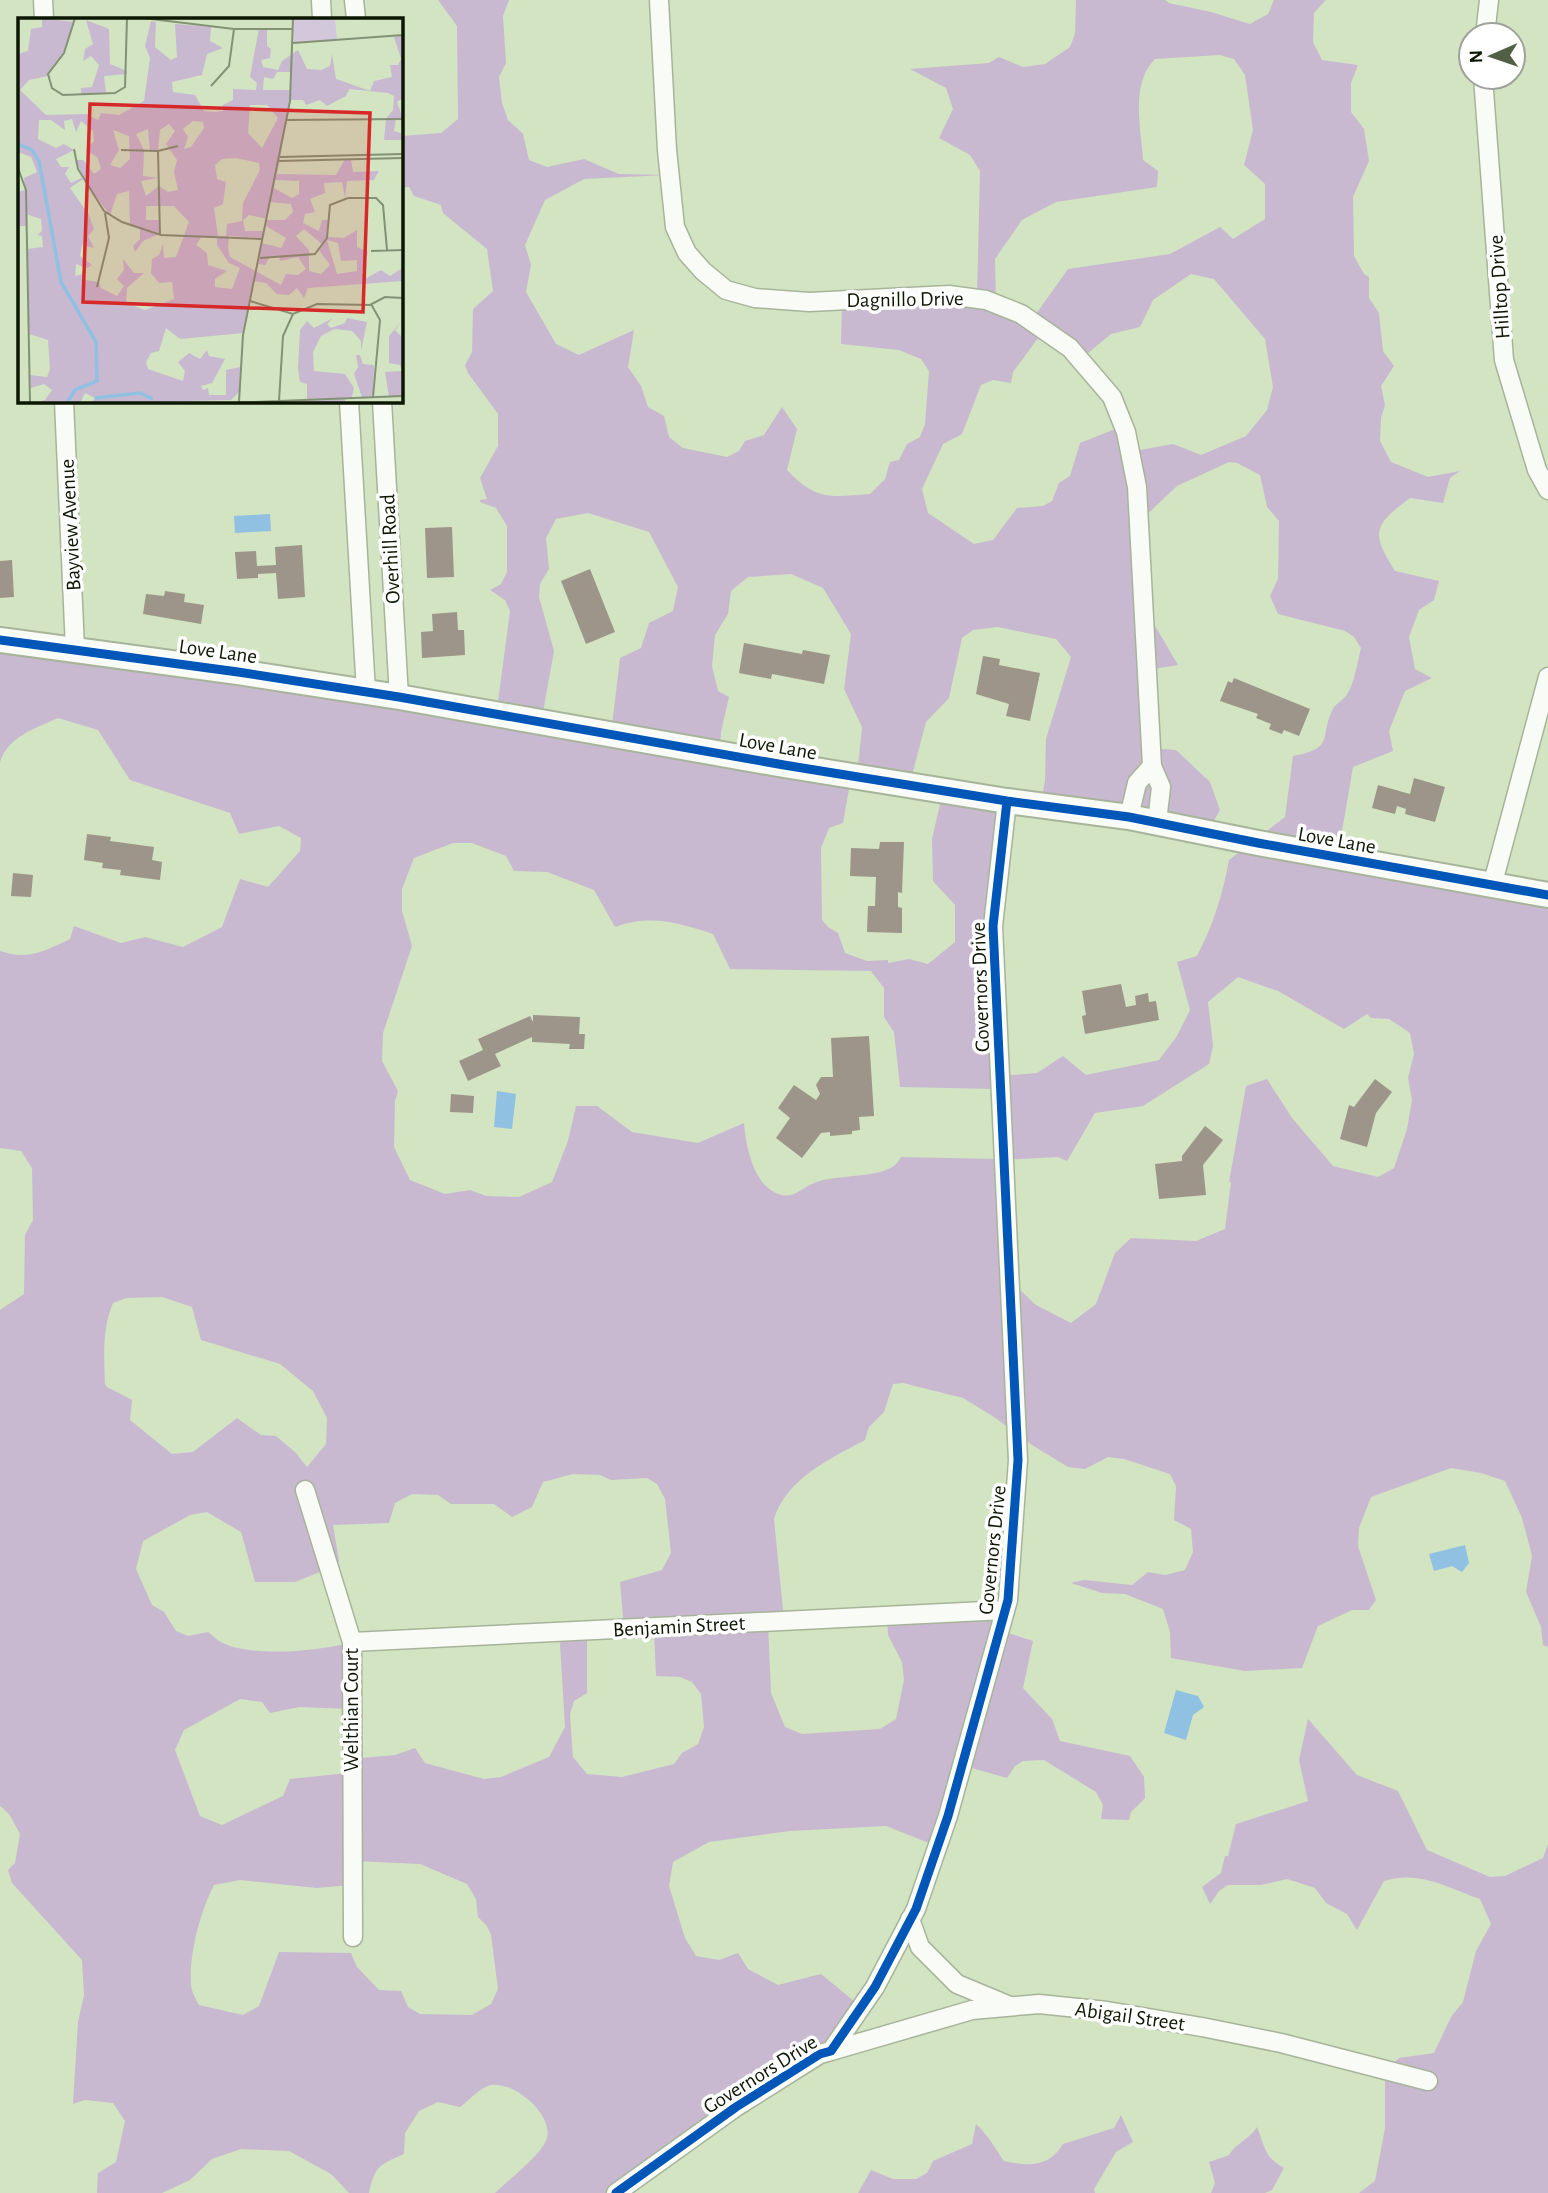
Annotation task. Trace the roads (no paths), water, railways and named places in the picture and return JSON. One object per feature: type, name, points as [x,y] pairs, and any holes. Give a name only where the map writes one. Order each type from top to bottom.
[{"type":"street","points":[[43,0],[44,18]]},
{"type":"street","points":[[321,0],[322,18]]},
{"type":"street","points":[[354,0],[356,18]]},
{"type":"street","name":"Dagnillo Drive","points":[[659,0],[667,150],[675,226],[687,253],[703,271],[726,290],[755,298],[809,302],[948,295],[986,300],[1021,314],[1070,348],[1112,397],[1126,432],[1137,487],[1152,766],[1161,787],[1157,822]]},
{"type":"street","points":[[1487,21],[1489,0]]},
{"type":"street","name":"Hilltop Drive","points":[[1484,91],[1504,360],[1536,470],[1548,490]]},
{"type":"street","name":"Bayview Avenue","points":[[64,402],[75,649]]},
{"type":"street","name":"Overhill Road","points":[[349,402],[366,692]]},
{"type":"street","name":"Overhill Road","points":[[382,402],[399,697]]},
{"type":"street","name":"Love Lane","points":[[0,640],[399,697],[784,765],[1007,801],[1129,817],[1548,895]]},
{"type":"street","points":[[1492,886],[1548,677]]},
{"type":"street","points":[[1129,817],[1137,783],[1152,766]]},
{"type":"street","name":"Governors Drive","points":[[616,2193],[736,2106],[820,2054],[831,2051],[875,1987],[916,1909],[948,1816],[1005,1610],[1018,1460],[993,926],[1007,801]]},
{"type":"street","name":"Welthian Court","points":[[305,1490],[352,1642],[353,1937]]},
{"type":"street","name":"Benjamin Street","points":[[352,1642],[1005,1610]]},
{"type":"street","points":[[910,1919],[920,1947],[957,1984],[1012,2007]]},
{"type":"street","name":"Abigail Street","points":[[831,2051],[972,2010],[1039,2004],[1202,2027],[1281,2043],[1428,2081]]},
{"type":"water","points":[[270,514],[271,531],[235,533],[234,516]]},
{"type":"water","points":[[497,1091],[516,1094],[512,1129],[494,1127]]},
{"type":"water","points":[[1465,1545],[1469,1563],[1462,1572],[1452,1566],[1434,1571],[1429,1554]]},
{"type":"water","points":[[1176,1690],[1198,1696],[1204,1707],[1193,1715],[1186,1740],[1164,1733]]}]
